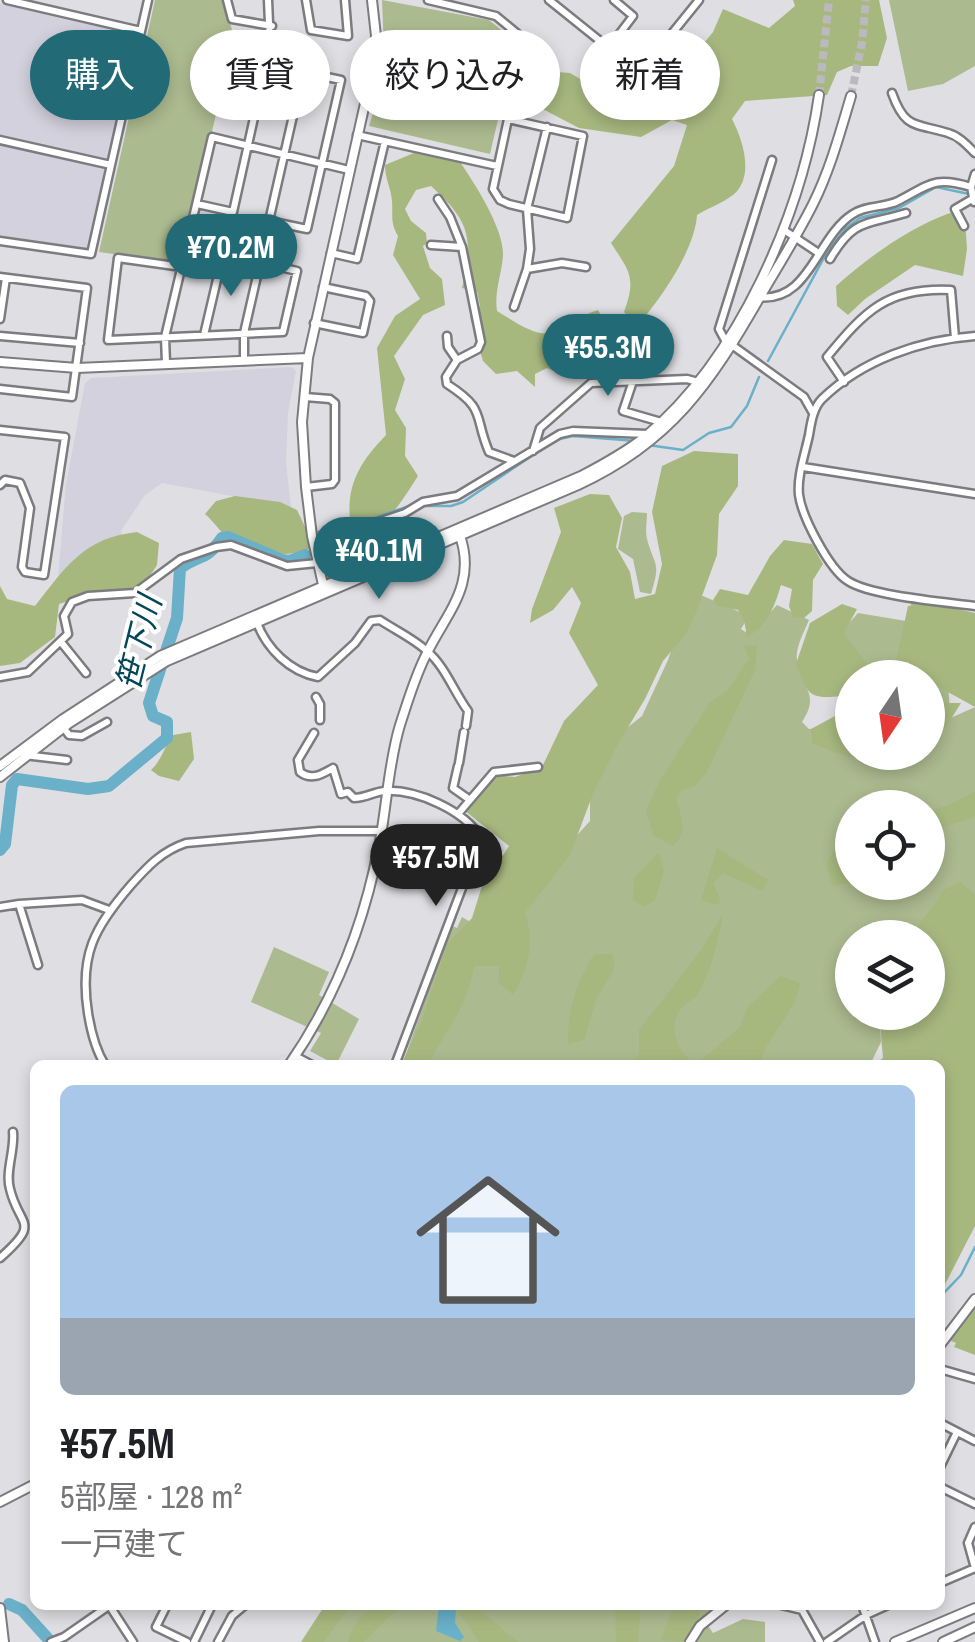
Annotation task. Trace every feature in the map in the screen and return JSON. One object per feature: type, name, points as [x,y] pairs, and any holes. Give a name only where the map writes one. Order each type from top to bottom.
[{"type":"street","points":[[7,0],[34,3],[137,30]]},
{"type":"street","points":[[141,30],[148,0]]},
{"type":"street","points":[[226,0],[232,19],[272,26]]},
{"type":"street","points":[[196,204],[233,212],[270,46],[268,0]]},
{"type":"street","points":[[306,0],[311,30],[348,36],[345,0]]},
{"type":"street","points":[[325,590],[306,487],[302,422],[314,322],[374,54],[372,0]]},
{"type":"street","points":[[428,0],[496,16],[514,30]]},
{"type":"street","points":[[549,0],[585,30]]},
{"type":"street","points":[[614,0],[633,16],[622,30]]},
{"type":"street","points":[[675,30],[699,0]]},
{"type":"street","points":[[303,72],[341,80],[307,229],[269,221],[285,155],[303,72]]},
{"type":"street","points":[[892,93],[904,118],[919,127],[955,135],[975,153]]},
{"type":"street","points":[[756,296],[784,230],[807,159],[819,95]]},
{"type":"street","points":[[0,777],[62,728],[183,649],[581,476],[648,437],[707,385],[756,296],[796,236],[830,164],[850,96]]},
{"type":"street","points":[[0,241],[91,254],[121,120]]},
{"type":"street","points":[[508,120],[493,190],[500,200],[566,218],[584,136],[513,120]]},
{"type":"street","points":[[514,307],[527,269],[528,208],[547,127]]},
{"type":"street","points":[[357,135],[498,166]]},
{"type":"street","points":[[166,363],[165,337],[212,137],[349,170]]},
{"type":"street","points":[[0,140],[111,166]]},
{"type":"street","points":[[330,253],[358,259],[385,141]]},
{"type":"street","points":[[772,160],[719,329],[729,342],[804,397],[813,414]]},
{"type":"street","points":[[964,226],[955,208],[974,201],[975,174]]},
{"type":"street","points":[[756,296],[783,292],[805,280],[817,252],[853,213],[894,203],[939,180],[972,188]]},
{"type":"street","points":[[438,199],[450,216],[462,247],[480,342],[478,350],[457,360],[446,378],[447,384],[471,400],[479,413],[489,452],[514,461]]},
{"type":"street","points":[[874,208],[876,218]]},
{"type":"street","points":[[830,259],[852,228],[876,218],[906,213]]},
{"type":"street","points":[[784,230],[817,252]]},
{"type":"street","points":[[182,266],[118,258],[108,340],[283,332],[297,271],[187,245]]},
{"type":"street","points":[[431,245],[462,247]]},
{"type":"street","points":[[204,335],[223,254]]},
{"type":"street","points":[[244,361],[244,333],[260,263]]},
{"type":"street","points":[[527,269],[562,263],[586,268]]},
{"type":"street","points":[[0,318],[3,277],[87,288],[72,397],[0,389]]},
{"type":"street","points":[[314,322],[364,333],[370,301],[366,296],[322,287]]},
{"type":"street","points":[[844,382],[827,357],[876,304],[894,296],[951,290],[955,338]]},
{"type":"street","points":[[0,336],[80,343]]},
{"type":"street","points":[[446,336],[448,348],[457,360]]},
{"type":"street","points":[[975,336],[896,352],[822,399],[813,414],[799,496],[837,573],[859,586],[975,606]]},
{"type":"street","points":[[458,532],[601,474],[641,449],[729,342]]},
{"type":"street","points":[[0,362],[76,368],[308,358]]},
{"type":"street","points":[[533,452],[540,428],[592,384],[687,379],[698,382]]},
{"type":"street","points":[[632,382],[623,411],[662,422]]},
{"type":"street","points":[[304,397],[335,403],[336,480],[306,487]]},
{"type":"street","points":[[804,397],[822,399]]},
{"type":"street","points":[[0,430],[66,438],[46,574],[23,570],[30,508],[16,480],[5,480],[0,485]]},
{"type":"street","points":[[0,677],[28,672],[61,642],[68,634],[64,616],[72,602],[97,595],[135,593],[181,559],[231,545],[287,566],[317,562],[332,554],[354,531],[423,502],[457,496],[550,439],[573,431],[648,437]]},
{"type":"street","points":[[803,467],[975,494]]},
{"type":"street","points":[[292,1060],[338,979],[363,912],[382,831],[394,745],[428,651],[458,602],[464,558],[458,532]]},
{"type":"street","points":[[0,766],[64,718],[160,656],[256,622],[325,590]]},
{"type":"street","points":[[256,622],[271,648],[300,674],[325,673],[371,621],[380,620],[428,651],[468,711],[454,788],[470,800]]},
{"type":"street","points":[[61,642],[86,673]]},
{"type":"street","points":[[316,698],[320,720]]},
{"type":"street","points":[[62,728],[70,735],[82,736],[107,722]]},
{"type":"street","points":[[314,733],[298,760],[305,776],[318,776],[333,768],[340,794],[348,792],[354,798],[387,791],[442,804],[479,833],[480,843],[398,1060]]},
{"type":"street","points":[[24,755],[67,760]]},
{"type":"street","points":[[458,814],[494,772],[538,768]]},
{"type":"street","points":[[103,1060],[92,1035],[85,968],[94,938],[109,910],[168,849],[186,843],[382,831]]},
{"type":"street","points":[[1,910],[19,904],[82,900],[109,910]]},
{"type":"street","points":[[19,904],[38,965]]},
{"type":"street","points":[[295,1056],[303,1060]]},
{"type":"street","points":[[0,1258],[18,1240],[25,1226],[25,1218],[9,1188],[13,1132]]},
{"type":"street","points":[[945,1338],[975,1299]]},
{"type":"street","points":[[945,1370],[975,1379]]},
{"type":"street","points":[[945,1426],[975,1441]]},
{"type":"street","points":[[945,1457],[957,1432]]},
{"type":"street","points":[[0,1502],[30,1487]]},
{"type":"street","points":[[945,1489],[975,1504]]},
{"type":"street","points":[[945,1581],[975,1568],[968,1543],[975,1527]]},
{"type":"street","points":[[0,1608],[4,1642]]},
{"type":"street","points":[[895,1642],[975,1608]]},
{"type":"street","points":[[53,1641],[102,1610]]},
{"type":"street","points":[[113,1610],[133,1642]]},
{"type":"street","points":[[165,1610],[156,1627],[190,1642],[209,1610]]},
{"type":"street","points":[[218,1642],[240,1610]]},
{"type":"street","points":[[690,1642],[700,1626],[720,1610]]},
{"type":"street","points":[[802,1610],[824,1642],[877,1610]]},
{"type":"street","points":[[864,1610],[875,1642]]},
{"type":"street","points":[[942,1642],[975,1627]]},
{"type":"shaded area","points":[[0,3],[122,30],[30,30],[30,120],[116,120],[107,160],[0,136]]},
{"type":"shaded area","points":[[0,145],[105,168],[86,249],[0,236]]},
{"type":"shaded area","points":[[292,367],[296,371],[288,413],[286,462],[291,507],[162,483],[145,495],[121,531],[126,546],[58,578],[66,484],[85,383],[91,378]]},
{"type":"green space","points":[[155,0],[224,0],[232,30],[190,30],[190,120],[215,120],[181,263],[99,252],[128,120],[170,120],[170,30],[148,30]]},
{"type":"green space","points":[[382,0],[489,20],[501,30],[383,30]]},
{"type":"green space","points":[[793,0],[879,0],[887,38],[878,66],[851,66],[837,72],[827,95],[745,101],[732,119],[745,158],[740,187],[729,198],[697,215],[683,259],[637,326],[624,312],[629,275],[611,243],[674,166],[687,125],[672,120],[720,120],[720,30],[714,30],[723,9],[769,28],[795,6]]},
{"type":"green space","points":[[889,0],[975,0],[975,66],[943,84],[908,91]]},
{"type":"green space","points":[[560,72],[580,79],[580,120],[672,120],[641,137],[579,128],[560,118]]},
{"type":"green space","points":[[371,120],[498,120],[490,154],[369,126]]},
{"type":"green space","points":[[414,153],[460,162],[488,207],[503,255],[497,311],[532,331],[552,334],[598,310],[608,328],[606,338],[566,355],[566,362],[577,369],[568,377],[547,368],[535,374],[535,387],[517,371],[496,374],[483,361],[470,317],[480,306],[477,292],[462,288],[468,256],[466,232],[454,210],[431,186],[416,190],[405,209],[411,221],[426,233],[427,243],[423,246],[430,268],[442,279],[445,305],[423,315],[394,356],[405,379],[395,410],[406,428],[405,456],[418,476],[382,525],[353,540],[349,508],[354,482],[366,459],[386,435],[377,348],[395,316],[420,299],[393,255],[398,236],[385,165]]},
{"type":"green space","points":[[950,213],[965,219],[967,249],[963,276],[915,265],[848,315],[837,306],[836,286],[848,275],[905,235]]},
{"type":"green space","points":[[694,451],[738,454],[738,486],[719,514],[717,555],[695,615],[686,634],[663,661],[618,744],[594,791],[570,855],[525,913],[530,945],[513,995],[499,983],[499,966],[474,966],[461,1007],[431,1060],[403,1060],[421,1023],[447,944],[472,918],[481,889],[509,846],[464,810],[495,775],[515,777],[542,767],[564,721],[598,685],[569,633],[581,603],[572,587],[553,610],[530,623],[561,532],[554,508],[590,494],[609,495],[622,518],[616,547],[630,572],[635,599],[655,594],[662,564],[652,512],[662,466]]},
{"type":"green space","points":[[235,496],[280,502],[297,510],[307,531],[325,530],[322,543],[288,554],[249,551],[238,546],[205,514],[216,501]]},
{"type":"green space","points":[[647,513],[646,536],[656,565],[651,594],[640,592],[633,559],[618,549],[624,516]]},
{"type":"green space","points":[[137,532],[159,543],[157,565],[143,586],[123,592],[102,591],[59,604],[55,637],[20,663],[0,666],[0,586],[7,599],[35,606],[67,567],[89,548],[118,535]]},
{"type":"green space","points":[[784,540],[812,544],[823,564],[813,580],[812,611],[804,618],[793,617],[789,606],[792,589],[781,585],[765,621],[747,637],[738,610],[718,606],[713,600],[720,589],[748,595]]},
{"type":"green space","points":[[703,596],[749,616],[741,629],[750,635],[777,605],[809,620],[797,655],[810,697],[802,722],[809,729],[831,728],[835,733],[835,770],[945,770],[945,720],[975,707],[975,911],[945,926],[945,920],[835,920],[835,1030],[880,1030],[881,1042],[872,1060],[404,1060],[452,926],[457,928],[462,917],[472,923],[570,843],[590,821],[590,790],[623,731],[642,716],[668,660],[688,601]]},
{"type":"green space","points":[[912,601],[930,605],[945,641],[950,711],[945,713],[945,660],[844,660],[835,639],[858,613],[906,621]]},
{"type":"green space","points":[[842,604],[857,609],[844,633],[864,660],[835,660],[835,696],[821,697],[810,692],[796,664],[810,623]]},
{"type":"green space","points":[[935,604],[975,613],[975,707],[945,690],[945,660],[896,660],[908,606]]},
{"type":"green space","points":[[757,645],[755,670],[707,772],[694,787],[682,790],[676,798],[682,830],[673,846],[653,835],[646,810],[659,782],[709,703],[728,690],[749,659],[744,646]]},
{"type":"green space","points":[[945,703],[961,703],[946,727]]},
{"type":"green space","points":[[835,716],[835,752],[812,743],[811,729]]},
{"type":"green space","points":[[191,732],[194,759],[179,781],[151,770],[173,735]]},
{"type":"green space","points":[[975,791],[975,817],[945,827],[945,806]]},
{"type":"green space","points":[[717,848],[768,880],[762,891],[723,873],[713,883],[720,899],[718,905],[701,900]]},
{"type":"green space","points":[[835,849],[835,886],[833,886],[826,864]]},
{"type":"green space","points":[[659,852],[664,872],[655,900],[644,907],[633,900],[634,878]]},
{"type":"green space","points":[[960,882],[975,894],[975,1226],[945,1284],[945,1060],[880,1060],[881,1030],[945,1030],[945,920],[922,920],[937,900],[945,900],[945,890]]},
{"type":"green space","points":[[723,914],[703,985],[683,1007],[675,1024],[676,1040],[690,1060],[634,1060],[639,1054],[639,1030],[701,950]]},
{"type":"green space","points":[[274,947],[329,972],[319,995],[359,1019],[338,1060],[327,1060],[310,1051],[321,1033],[251,1002]]},
{"type":"green space","points":[[594,954],[612,954],[615,968],[597,997],[584,1040],[568,1044],[574,997]]},
{"type":"green space","points":[[780,976],[800,983],[794,1002],[761,1059],[701,1060],[740,1027],[747,1008]]},
{"type":"green space","points":[[975,1305],[975,1355],[954,1347],[956,1343],[947,1339]]},
{"type":"green space","points":[[322,1610],[346,1610],[324,1642],[301,1642]]},
{"type":"green space","points":[[340,1610],[712,1610],[692,1627],[685,1642],[318,1642]]},
{"type":"green space","points":[[395,1610],[364,1642],[348,1642],[358,1620],[366,1612]]},
{"type":"green space","points":[[457,1610],[480,1610],[518,1642],[479,1642]]},
{"type":"green space","points":[[615,1610],[641,1610],[638,1642],[616,1642]]},
{"type":"green space","points":[[672,1610],[701,1610],[689,1642],[661,1640]]},
{"type":"green space","points":[[743,1619],[765,1622],[765,1642],[695,1642],[707,1624],[713,1633]]},
{"type":"water","points":[[438,1610],[456,1610],[455,1623],[464,1637],[460,1641],[436,1631]]},
{"type":"waterway","name":"笹下川","points":[[768,361],[827,252],[846,228],[860,218],[899,208],[936,187],[969,194]]},
{"type":"waterway","name":"笹下川","points":[[648,445],[683,450],[709,433],[731,427],[747,406],[759,377]]},
{"type":"waterway","name":"笹下川","points":[[555,440],[573,436],[636,441]]},
{"type":"waterway","name":"笹下川","points":[[420,506],[463,502],[548,445]]},
{"type":"waterway","name":"笹下川","points":[[324,540],[336,531],[412,505]]},
{"type":"waterway","name":"笹下川","points":[[0,850],[5,844],[12,785],[17,779],[88,789],[109,786],[167,738],[167,722],[153,716],[149,703],[177,618],[180,568],[228,537],[282,560],[305,555]]},
{"type":"waterway","points":[[945,1292],[961,1275],[975,1247]]},
{"type":"waterway","name":"笹下川","points":[[9,1604],[22,1610],[51,1642]]},
{"type":"tunnel","points":[[819,95],[829,0]]},
{"type":"tunnel","points":[[851,96],[866,0]]}]
